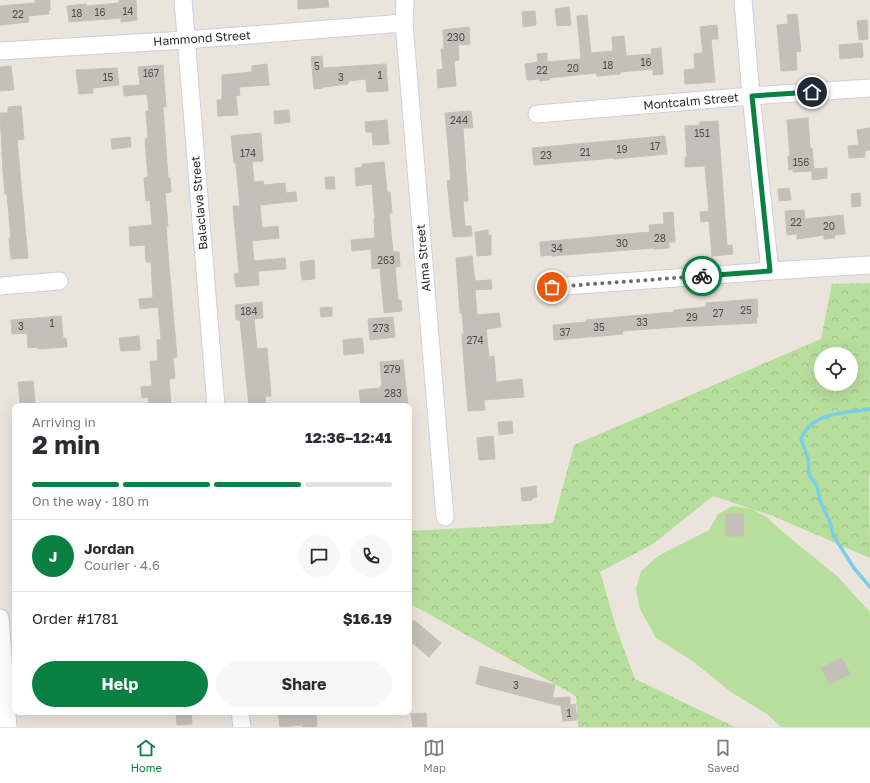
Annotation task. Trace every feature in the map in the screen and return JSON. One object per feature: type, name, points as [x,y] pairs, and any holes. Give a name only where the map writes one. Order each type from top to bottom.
[{"type":"street","name":"Balaclava Street","points":[[183,0],[216,403]]},
{"type":"street","name":"Alma Street","points":[[406,0],[404,24],[444,517]]},
{"type":"street","points":[[743,0],[770,271]]},
{"type":"street","name":"Hammond Street","points":[[0,51],[186,40],[404,24]]},
{"type":"street","name":"Montcalm Street","points":[[537,114],[752,96],[870,88]]},
{"type":"street","points":[[552,287],[870,265]]},
{"type":"street","points":[[0,286],[59,281]]},
{"type":"street","points":[[0,618],[8,727]]},
{"type":"street","points":[[235,727],[236,715]]},
{"type":"street","points":[[240,715],[242,727]]},
{"type":"green space","points":[[870,283],[870,558],[773,516],[713,496],[653,544],[600,572],[616,627],[635,679],[735,727],[578,727],[576,696],[412,605],[412,531],[553,523],[574,445],[821,339],[832,284]]},
{"type":"green space","points":[[733,506],[752,509],[768,518],[778,528],[837,576],[870,612],[870,727],[781,727],[767,714],[731,692],[691,660],[656,638],[640,609],[636,589],[641,571],[658,556],[709,530],[718,514]]},
{"type":"building","points":[[35,0],[50,0],[50,10],[48,11],[49,14],[28,16],[29,22],[0,25],[0,6],[35,3]]},
{"type":"building","points":[[119,0],[136,0],[137,20],[121,22],[121,18],[69,22],[67,6],[119,3]]},
{"type":"building","points":[[298,0],[328,0],[329,7],[298,9]]},
{"type":"building","points":[[569,7],[571,25],[557,26],[555,9]]},
{"type":"building","points":[[535,11],[536,25],[523,27],[522,12]]},
{"type":"building","points":[[797,14],[801,51],[796,52],[797,70],[781,71],[777,25],[788,24],[787,15]]},
{"type":"building","points":[[587,15],[591,53],[613,51],[612,37],[624,36],[626,56],[652,54],[651,49],[661,48],[663,74],[653,75],[653,69],[597,76],[596,73],[558,77],[540,81],[539,79],[527,80],[525,64],[538,62],[537,54],[547,53],[547,62],[581,59],[577,16]]},
{"type":"building","points":[[867,20],[868,39],[859,40],[857,21]]},
{"type":"building","points":[[717,25],[718,39],[711,39],[715,82],[685,84],[684,70],[695,69],[694,54],[703,53],[700,27]]},
{"type":"building","points":[[469,27],[470,44],[458,45],[459,60],[454,61],[456,86],[438,88],[437,70],[443,69],[441,49],[444,49],[443,30]]},
{"type":"building","points":[[862,43],[863,57],[840,59],[839,45]]},
{"type":"building","points":[[322,56],[323,68],[386,64],[388,91],[367,92],[366,79],[348,81],[348,84],[314,89],[311,57]]},
{"type":"building","points":[[267,64],[269,85],[239,87],[240,95],[236,96],[238,115],[218,116],[217,100],[222,100],[222,75],[252,72],[252,66]]},
{"type":"building","points":[[163,65],[166,107],[163,107],[168,178],[170,178],[171,192],[165,193],[168,226],[166,226],[177,357],[173,358],[175,378],[169,379],[171,403],[149,403],[148,397],[142,398],[141,387],[152,386],[150,361],[158,361],[157,340],[160,340],[161,337],[158,307],[140,309],[139,299],[153,298],[151,262],[146,262],[145,245],[130,246],[129,227],[152,225],[150,200],[146,201],[144,178],[148,177],[145,139],[148,138],[146,111],[149,111],[147,94],[124,96],[123,86],[140,85],[138,67]]},
{"type":"building","points":[[11,66],[14,90],[0,91],[0,67]]},
{"type":"building","points":[[117,68],[119,85],[93,88],[93,93],[79,94],[76,70]]},
{"type":"building","points":[[21,106],[24,139],[17,140],[28,258],[11,259],[9,238],[11,238],[7,194],[5,194],[0,113],[8,113],[8,107]]},
{"type":"building","points":[[289,110],[290,122],[275,124],[274,111]]},
{"type":"building","points":[[471,111],[473,128],[463,128],[468,201],[463,201],[465,226],[471,226],[472,236],[453,237],[447,181],[451,180],[445,113]]},
{"type":"building","points":[[808,118],[810,148],[812,148],[814,169],[827,168],[827,178],[812,180],[812,171],[793,172],[793,169],[789,170],[788,156],[790,156],[787,120]]},
{"type":"building","points":[[387,120],[389,144],[373,145],[372,132],[366,132],[365,122]]},
{"type":"building","points":[[718,121],[727,246],[732,245],[733,254],[712,256],[709,221],[701,222],[700,212],[709,211],[705,166],[685,167],[685,157],[687,157],[685,126],[700,125],[700,122]]},
{"type":"building","points":[[870,128],[870,150],[865,151],[865,157],[849,158],[848,146],[859,145],[857,130]]},
{"type":"building","points":[[261,133],[263,161],[252,162],[254,182],[263,181],[264,185],[285,183],[286,193],[296,192],[297,201],[260,205],[262,228],[278,226],[279,238],[252,241],[254,261],[285,258],[286,269],[258,271],[259,285],[236,287],[234,274],[239,273],[233,206],[240,206],[236,163],[234,163],[231,136]]},
{"type":"building","points":[[665,136],[667,154],[534,165],[532,148]]},
{"type":"building","points":[[130,137],[131,147],[112,149],[111,139]]},
{"type":"building","points":[[384,162],[387,192],[390,192],[392,213],[389,213],[393,252],[399,252],[400,266],[395,267],[398,300],[401,300],[402,311],[384,313],[380,268],[372,269],[371,249],[352,251],[351,240],[375,238],[372,184],[356,186],[355,168],[362,167],[362,164]]},
{"type":"building","points":[[325,177],[334,177],[335,189],[326,189]]},
{"type":"building","points":[[789,188],[791,200],[779,201],[778,189]]},
{"type":"building","points":[[860,193],[861,206],[852,207],[851,194]]},
{"type":"building","points":[[804,210],[805,219],[843,215],[845,234],[834,235],[835,238],[824,239],[824,235],[797,239],[797,234],[787,235],[785,211]]},
{"type":"building","points":[[673,212],[675,242],[669,242],[669,248],[541,256],[540,242],[650,232],[649,225],[664,224],[663,213]]},
{"type":"building","points":[[488,230],[488,235],[491,235],[491,255],[477,256],[475,232]]},
{"type":"building","points":[[472,256],[475,281],[491,280],[492,289],[475,290],[477,315],[499,313],[501,327],[486,329],[489,357],[494,356],[496,382],[522,379],[524,397],[484,400],[485,410],[468,411],[462,334],[464,334],[462,313],[460,313],[456,258]]},
{"type":"building","points":[[314,260],[315,279],[302,280],[300,262]]},
{"type":"building","points":[[757,299],[757,323],[622,331],[623,334],[554,340],[553,325],[587,322],[586,320],[674,312],[674,310],[706,307],[706,303]]},
{"type":"building","points":[[262,302],[263,318],[254,319],[257,349],[267,348],[271,396],[265,396],[266,403],[249,403],[240,320],[236,320],[235,305]]},
{"type":"building","points":[[332,307],[332,316],[321,317],[320,308]]},
{"type":"building","points":[[61,316],[63,338],[66,338],[67,347],[38,349],[37,347],[28,348],[27,333],[12,334],[11,320]]},
{"type":"building","points":[[393,317],[395,337],[370,340],[368,319]]},
{"type":"building","points":[[139,336],[140,350],[121,351],[119,338]]},
{"type":"building","points":[[362,338],[364,353],[344,355],[343,340]]},
{"type":"building","points":[[403,360],[408,403],[361,403],[359,390],[380,388],[380,386],[382,386],[380,362]]},
{"type":"building","points":[[33,381],[35,403],[20,403],[18,382]]},
{"type":"building","points":[[512,421],[513,433],[499,435],[498,422]]},
{"type":"building","points":[[493,436],[495,459],[479,460],[477,438]]},
{"type":"building","points":[[536,486],[537,497],[532,498],[532,500],[522,501],[521,488]]},
{"type":"building","points":[[726,514],[744,514],[743,536],[726,536]]},
{"type":"building","points":[[414,620],[441,643],[429,657],[412,643],[412,622]]},
{"type":"building","points":[[842,658],[850,674],[830,684],[821,668]]},
{"type":"building","points":[[480,666],[555,685],[552,698],[570,697],[570,705],[575,704],[577,720],[563,721],[561,706],[476,684]]},
{"type":"building","points":[[426,713],[427,727],[413,727],[412,714]]},
{"type":"building","points":[[176,715],[191,715],[192,724],[177,725]]},
{"type":"building","points":[[278,715],[316,715],[317,727],[303,727],[302,725],[280,727]]},
{"type":"waterway","points":[[870,409],[830,415],[812,423],[801,439],[808,458],[809,475],[817,486],[820,500],[831,525],[833,535],[854,568],[870,587]]},
{"type":"way so far","points":[[552,287],[702,276]]},
{"type":"route","points":[[702,276],[770,271],[752,96],[812,92]]}]
